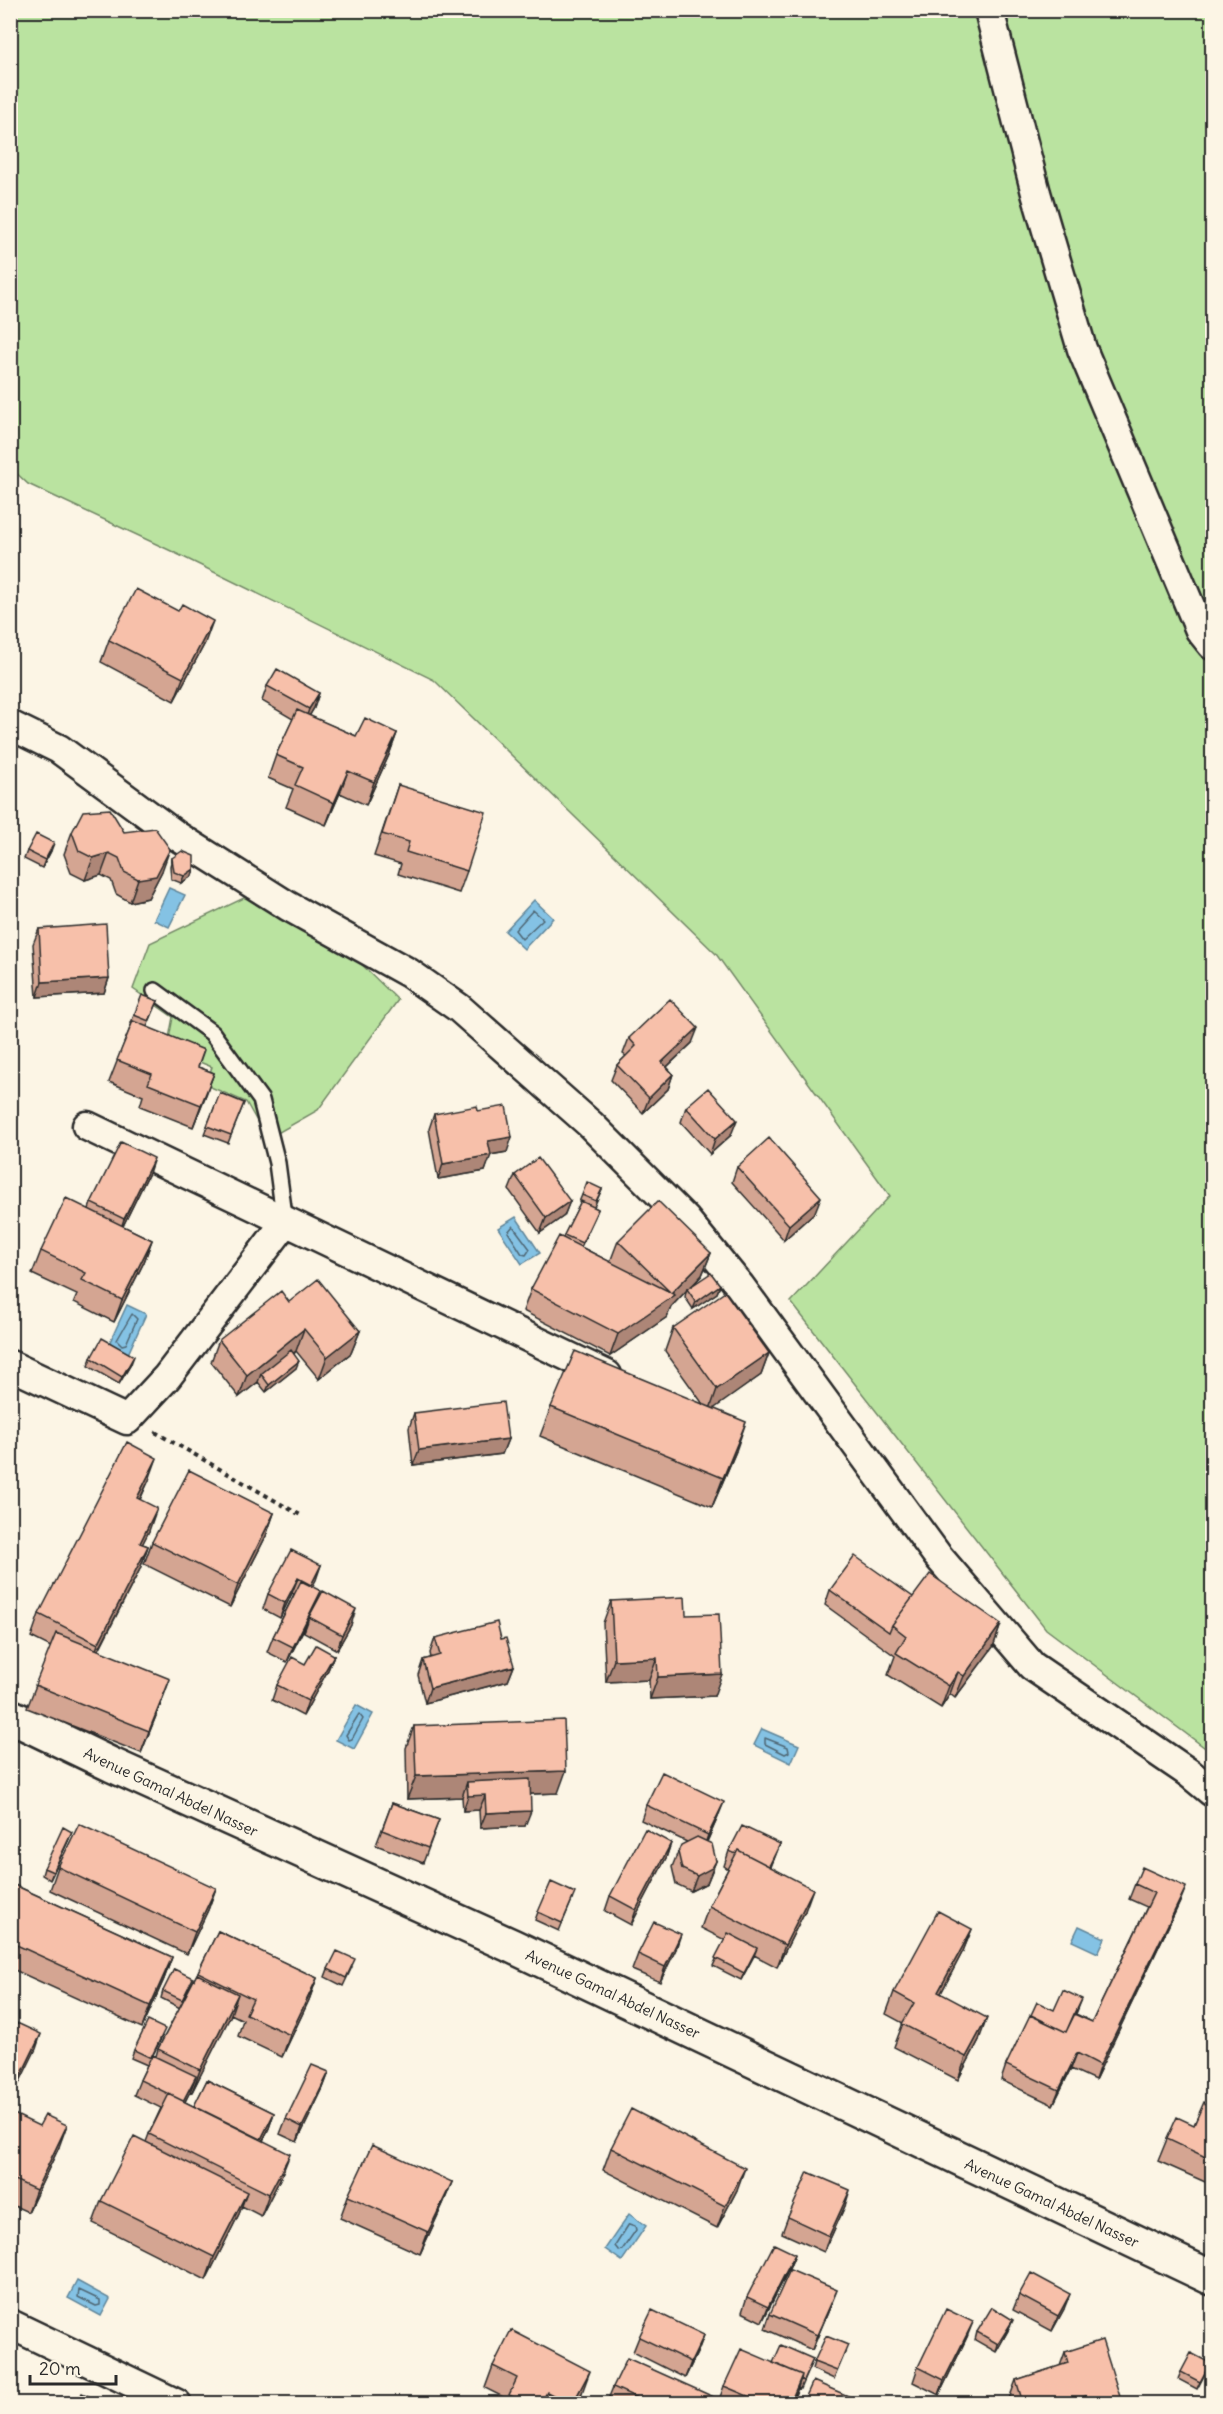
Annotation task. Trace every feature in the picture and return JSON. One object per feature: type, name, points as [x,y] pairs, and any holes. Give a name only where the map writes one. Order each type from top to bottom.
[{"type":"street","points":[[989,10],[1036,193],[1082,349],[1200,630],[1212,645]]},
{"type":"street","points":[[10,725],[59,749],[177,836],[288,906],[409,973],[459,1008],[573,1108],[686,1220],[740,1286],[937,1556],[1032,1666],[1189,1773],[1212,1792]]},
{"type":"street","points":[[87,1126],[285,1223],[607,1375],[625,1388]]},
{"type":"street","points":[[10,1365],[127,1420],[167,1377],[285,1223]]},
{"type":"street","name":"Avenue Gamal Abdel Nasser","points":[[10,1716],[123,1770],[512,1946],[1212,2278]]},
{"type":"street","points":[[10,2324],[177,2403]]},
{"type":"lane","points":[[155,992],[212,1033],[261,1100],[277,1163],[285,1223]]},
{"type":"path","points":[[127,1420],[167,1437],[302,1516]]},
{"type":"green space","points":[[11,11],[1212,11],[1212,1753],[1046,1629],[791,1302],[890,1196],[716,954],[434,680],[169,550],[28,484],[11,468]]},
{"type":"green space","points":[[248,896],[348,951],[398,1000],[318,1110],[267,1139],[246,1102],[206,1085],[212,1067],[167,1049],[173,1017],[133,989],[150,943]]},
{"type":"water","points":[[169,888],[185,895],[169,927],[154,920]]},
{"type":"water","points":[[534,900],[553,918],[524,949],[505,931]]},
{"type":"water","points":[[516,1217],[540,1253],[522,1264],[498,1228]]},
{"type":"water","points":[[127,1305],[146,1314],[128,1354],[108,1346]]},
{"type":"water","points":[[356,1705],[373,1714],[354,1749],[336,1740]]},
{"type":"water","points":[[762,1729],[799,1745],[791,1763],[754,1745]]},
{"type":"water","points":[[1079,1926],[1105,1938],[1098,1953],[1072,1941]]},
{"type":"water","points":[[629,2214],[646,2226],[622,2261],[605,2249]]},
{"type":"water","points":[[77,2281],[110,2299],[101,2316],[68,2298]]},
{"type":"building","points":[[136,589],[178,611],[182,604],[213,621],[183,678],[109,640]]},
{"type":"building","points":[[277,669],[319,693],[309,709],[267,686]]},
{"type":"building","points":[[297,710],[356,736],[365,718],[397,733],[374,782],[348,771],[334,803],[295,785],[303,767],[276,755]]},
{"type":"building","points":[[398,785],[486,812],[467,871],[406,852],[409,842],[382,834]]},
{"type":"building","points":[[110,809],[124,832],[155,828],[170,849],[156,876],[138,879],[124,872],[119,858],[109,853],[93,858],[79,851],[72,832],[83,811]]},
{"type":"building","points":[[36,834],[54,843],[45,860],[27,851]]},
{"type":"building","points":[[182,851],[194,856],[194,869],[184,876],[174,872],[172,858]]},
{"type":"building","points":[[106,924],[109,978],[42,982],[39,929]]},
{"type":"building","points":[[142,995],[158,1001],[149,1021],[134,1015]]},
{"type":"building","points":[[670,999],[698,1028],[662,1062],[673,1074],[649,1098],[617,1065],[636,1046],[629,1038]]},
{"type":"building","points":[[133,1021],[204,1050],[198,1067],[214,1073],[201,1105],[148,1084],[152,1074],[117,1060]]},
{"type":"building","points":[[708,1088],[737,1120],[715,1139],[686,1107]]},
{"type":"building","points":[[220,1093],[244,1103],[231,1135],[207,1126]]},
{"type":"building","points":[[477,1106],[478,1111],[506,1106],[512,1137],[488,1141],[491,1155],[443,1164],[434,1114]]},
{"type":"building","points":[[769,1138],[821,1197],[789,1225],[737,1167]]},
{"type":"building","points":[[121,1142],[154,1158],[124,1219],[91,1203]]},
{"type":"building","points":[[538,1158],[570,1201],[546,1218],[515,1175]]},
{"type":"building","points":[[587,1182],[602,1189],[596,1201],[582,1195]]},
{"type":"building","points":[[66,1198],[152,1240],[122,1300],[82,1280],[86,1273],[41,1251]]},
{"type":"building","points":[[581,1201],[598,1209],[582,1243],[564,1235]]},
{"type":"building","points":[[658,1201],[711,1253],[671,1293],[675,1295],[618,1334],[531,1289],[559,1236],[670,1292],[618,1241]]},
{"type":"building","points":[[711,1273],[720,1285],[696,1302],[687,1289]]},
{"type":"building","points":[[318,1279],[360,1331],[327,1357],[304,1329],[247,1375],[219,1340],[281,1291],[289,1302]]},
{"type":"building","points":[[725,1292],[769,1353],[717,1389],[673,1328]]},
{"type":"building","points":[[102,1338],[134,1356],[122,1377],[91,1358]]},
{"type":"building","points":[[291,1350],[299,1361],[269,1385],[261,1374]]},
{"type":"building","points":[[575,1351],[746,1422],[723,1478],[551,1407]]},
{"type":"building","points":[[503,1402],[508,1439],[419,1450],[414,1413]]},
{"type":"building","points":[[127,1442],[157,1458],[137,1498],[157,1508],[140,1543],[148,1546],[98,1644],[39,1614]]},
{"type":"building","points":[[189,1470],[274,1513],[238,1585],[152,1542]]},
{"type":"building","points":[[291,1550],[321,1565],[311,1585],[298,1578],[285,1603],[268,1594]]},
{"type":"building","points":[[855,1556],[913,1597],[889,1632],[830,1590]]},
{"type":"building","points":[[930,1574],[1001,1624],[964,1676],[958,1672],[949,1686],[896,1653],[906,1636],[892,1625]]},
{"type":"building","points":[[301,1581],[321,1591],[293,1647],[273,1637]]},
{"type":"building","points":[[323,1591],[356,1609],[342,1635],[309,1617]]},
{"type":"building","points":[[685,1597],[686,1615],[719,1614],[722,1674],[658,1677],[657,1658],[614,1660],[611,1601]]},
{"type":"building","points":[[10,1602],[17,1605],[10,1619]]},
{"type":"building","points":[[497,1622],[501,1639],[506,1638],[514,1666],[430,1688],[423,1660],[440,1655],[435,1638]]},
{"type":"building","points":[[56,1633],[170,1679],[149,1731],[35,1685]]},
{"type":"building","points":[[316,1645],[334,1655],[308,1701],[277,1685],[292,1657],[305,1664]]},
{"type":"building","points":[[564,1720],[566,1771],[416,1776],[414,1726]]},
{"type":"building","points":[[662,1772],[724,1802],[708,1835],[646,1805]]},
{"type":"building","points":[[530,1779],[531,1811],[486,1813],[485,1795],[468,1796],[467,1782]]},
{"type":"building","points":[[392,1803],[439,1820],[428,1848],[382,1830]]},
{"type":"building","points":[[79,1824],[216,1888],[195,1932],[58,1867]]},
{"type":"building","points":[[742,1826],[780,1844],[769,1866],[738,1850],[736,1854],[729,1851]]},
{"type":"building","points":[[63,1827],[72,1832],[53,1872],[44,1868]]},
{"type":"building","points":[[645,1829],[671,1843],[636,1910],[610,1896]]},
{"type":"building","points":[[697,1837],[712,1844],[716,1861],[712,1868],[697,1876],[682,1869],[678,1852],[681,1845]]},
{"type":"building","points":[[738,1850],[813,1889],[785,1945],[709,1906]]},
{"type":"building","points":[[1142,1867],[1186,1887],[1100,2065],[1077,2053],[1059,2090],[1006,2065],[1030,2015],[1066,2032],[1074,2014],[1092,2022],[1154,1893],[1135,1884]]},
{"type":"building","points":[[551,1882],[575,1893],[562,1923],[538,1912]]},
{"type":"building","points":[[10,1883],[172,1957],[150,2006],[10,1942]]},
{"type":"building","points":[[938,1911],[972,1929],[938,1992],[987,2018],[966,2057],[902,2024],[914,2003],[894,1992]]},
{"type":"building","points":[[654,1922],[681,1934],[665,1967],[638,1954]]},
{"type":"building","points":[[218,1931],[317,1978],[290,2035],[246,2014],[253,1999],[198,1972]]},
{"type":"building","points":[[728,1933],[757,1948],[744,1973],[715,1958]]},
{"type":"building","points":[[337,1951],[355,1959],[346,1978],[328,1969]]},
{"type":"building","points":[[174,1969],[193,1978],[182,2000],[163,1991]]},
{"type":"building","points":[[197,1974],[238,1994],[200,2070],[158,2049]]},
{"type":"building","points":[[1063,1990],[1082,1999],[1066,2032],[1031,2015],[1037,2002],[1054,2010]]},
{"type":"building","points":[[148,2021],[165,2029],[151,2058],[134,2050]]},
{"type":"building","points":[[17,2023],[41,2034],[10,2098],[10,2037]]},
{"type":"building","points":[[152,2055],[196,2076],[183,2101],[140,2080]]},
{"type":"building","points":[[312,2065],[329,2072],[302,2127],[286,2119]]},
{"type":"building","points":[[207,2080],[274,2113],[261,2139],[194,2106]]},
{"type":"building","points":[[169,2094],[290,2154],[269,2194],[149,2134]]},
{"type":"building","points":[[1204,2102],[1212,2106],[1212,2160],[1167,2139],[1177,2117],[1194,2125]]},
{"type":"building","points":[[631,2109],[745,2168],[725,2206],[611,2148]]},
{"type":"building","points":[[10,2112],[39,2126],[45,2115],[67,2125],[36,2190],[10,2178]]},
{"type":"building","points":[[134,2136],[247,2192],[214,2257],[101,2201]]},
{"type":"building","points":[[372,2145],[452,2182],[428,2232],[348,2196]]},
{"type":"building","points":[[808,2172],[850,2190],[829,2236],[788,2217]]},
{"type":"building","points":[[774,2244],[795,2254],[768,2307],[747,2297]]},
{"type":"building","points":[[790,2270],[837,2290],[817,2335],[770,2314]]},
{"type":"building","points":[[1031,2273],[1070,2294],[1058,2316],[1019,2295]]},
{"type":"building","points":[[992,2307],[1013,2320],[998,2344],[977,2332]]},
{"type":"building","points":[[946,2309],[973,2322],[944,2380],[918,2367]]},
{"type":"building","points":[[652,2310],[704,2335],[691,2362],[639,2337]]},
{"type":"building","points":[[511,2330],[590,2371],[573,2403],[547,2392],[541,2403],[525,2403],[509,2395],[517,2378],[493,2366]]},
{"type":"building","points":[[826,2336],[848,2345],[837,2371],[814,2362]]},
{"type":"building","points":[[1102,2340],[1122,2403],[1088,2403],[1086,2396],[1063,2403],[1023,2403],[1016,2380],[1068,2363],[1065,2352]]},
{"type":"building","points":[[781,2345],[813,2359],[803,2381],[801,2380],[802,2375],[773,2363]]},
{"type":"building","points":[[741,2349],[802,2375],[790,2403],[764,2403],[724,2386]]},
{"type":"building","points":[[1191,2353],[1210,2363],[1200,2382],[1181,2372]]},
{"type":"building","points":[[627,2358],[727,2403],[648,2403],[613,2387]]},
{"type":"building","points":[[813,2381],[855,2399],[853,2403],[803,2403]]},
{"type":"building","points":[[82,2393],[103,2403],[77,2403]]}]
